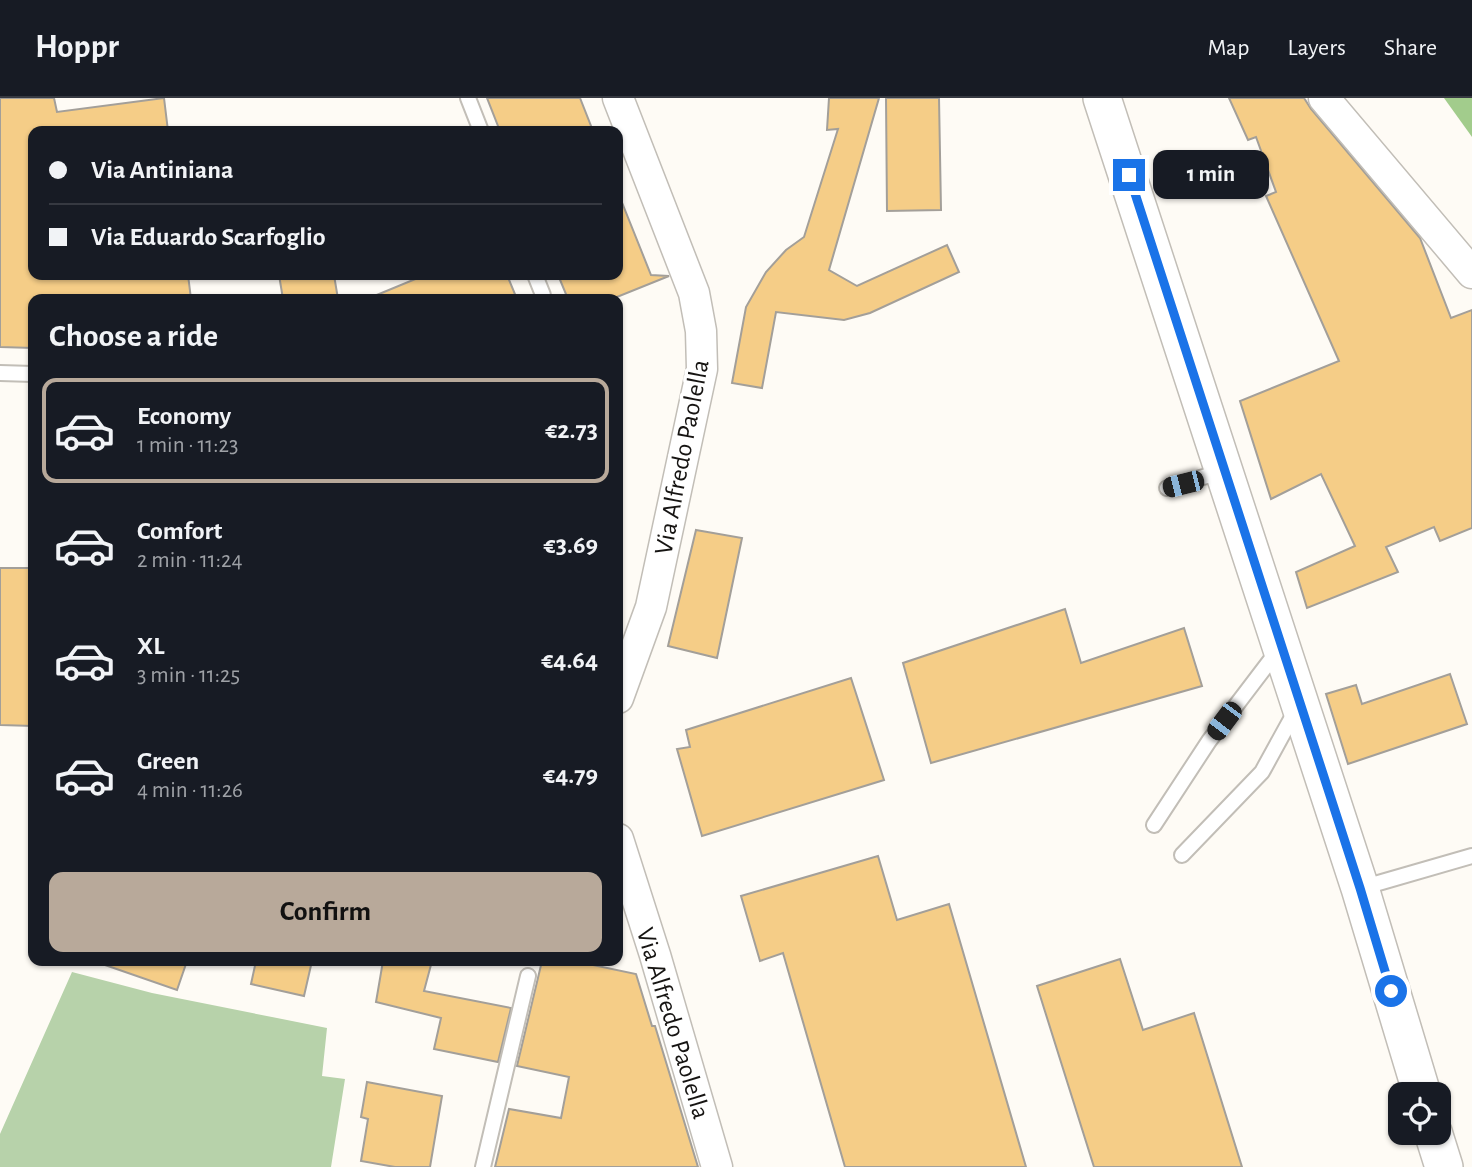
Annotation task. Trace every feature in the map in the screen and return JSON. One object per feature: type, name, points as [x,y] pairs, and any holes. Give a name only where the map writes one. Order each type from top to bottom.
[{"type":"street","name":"Via Alfredo Paolella","points":[[618,98],[694,293],[702,331],[702,369],[651,607],[623,684]]},
{"type":"street","points":[[1102,98],[1282,645],[1418,1082]]},
{"type":"street","points":[[1324,98],[1472,272]]},
{"type":"street","name":"Via Alfredo Paolella","points":[[623,855],[717,1167]]},
{"type":"street","points":[[1437,1145],[1444,1167]]},
{"type":"lane","points":[[468,98],[479,126]]},
{"type":"lane","points":[[0,373],[28,374]]},
{"type":"lane","points":[[1167,488],[1225,471]]},
{"type":"lane","points":[[1154,825],[1209,741],[1282,645]]},
{"type":"lane","points":[[1182,855],[1262,772],[1300,702]]},
{"type":"lane","points":[[1360,888],[1472,856]]},
{"type":"lane","points":[[484,1167],[528,976]]},
{"type":"green space","points":[[1444,98],[1472,98],[1472,137]]},
{"type":"green space","points":[[72,972],[152,993],[327,1028],[322,1076],[345,1079],[331,1167],[0,1167],[0,1134]]},
{"type":"building","points":[[0,98],[54,98],[57,112],[164,98],[167,126],[28,126],[28,280],[189,280],[190,294],[28,294],[28,348],[0,347]]},
{"type":"building","points":[[487,98],[580,98],[591,126],[498,126]]},
{"type":"building","points":[[829,98],[879,98],[829,270],[857,286],[947,245],[959,272],[870,313],[844,320],[776,312],[762,388],[732,383],[746,307],[766,272],[786,250],[804,237],[838,129],[827,130]]},
{"type":"building","points":[[886,98],[939,98],[941,210],[887,211]]},
{"type":"building","points":[[1229,98],[1304,98],[1420,238],[1451,318],[1472,310],[1472,528],[1440,541],[1434,527],[1386,547],[1398,572],[1307,608],[1296,572],[1355,546],[1321,474],[1271,499],[1240,401],[1339,361],[1266,196],[1276,192],[1256,137],[1248,140]]},
{"type":"building","points":[[623,205],[651,275],[669,276],[623,295],[566,294],[560,280],[623,280]]},
{"type":"building","points":[[280,280],[335,280],[337,294],[282,294]]},
{"type":"building","points":[[413,280],[509,280],[515,294],[379,294]]},
{"type":"building","points":[[696,530],[742,538],[717,658],[668,646]]},
{"type":"building","points":[[0,568],[28,568],[28,726],[0,725]]},
{"type":"building","points":[[1065,609],[1081,663],[1184,628],[1202,686],[931,763],[903,663]]},
{"type":"building","points":[[1450,674],[1467,724],[1348,764],[1326,694],[1356,685],[1362,704]]},
{"type":"building","points":[[851,678],[884,780],[702,836],[677,749],[690,747],[686,730]]},
{"type":"building","points":[[878,856],[897,920],[949,904],[1026,1167],[845,1167],[783,953],[760,961],[741,896]]},
{"type":"building","points":[[1120,959],[1143,1030],[1194,1013],[1242,1167],[1094,1167],[1037,986]]},
{"type":"building","points":[[108,966],[185,966],[177,990]]},
{"type":"building","points":[[255,966],[311,966],[304,996],[251,984]]},
{"type":"building","points":[[382,966],[431,966],[424,991],[511,1008],[498,1062],[434,1049],[441,1018],[376,1002]]},
{"type":"building","points":[[541,966],[598,966],[636,974],[652,1026],[655,1026],[698,1167],[495,1167],[509,1109],[561,1118],[569,1077],[517,1066]]},
{"type":"building","points":[[367,1082],[442,1096],[430,1167],[395,1167],[361,1161],[368,1119],[361,1117]]},
{"type":"route","points":[[1129,175],[1391,991]]}]
